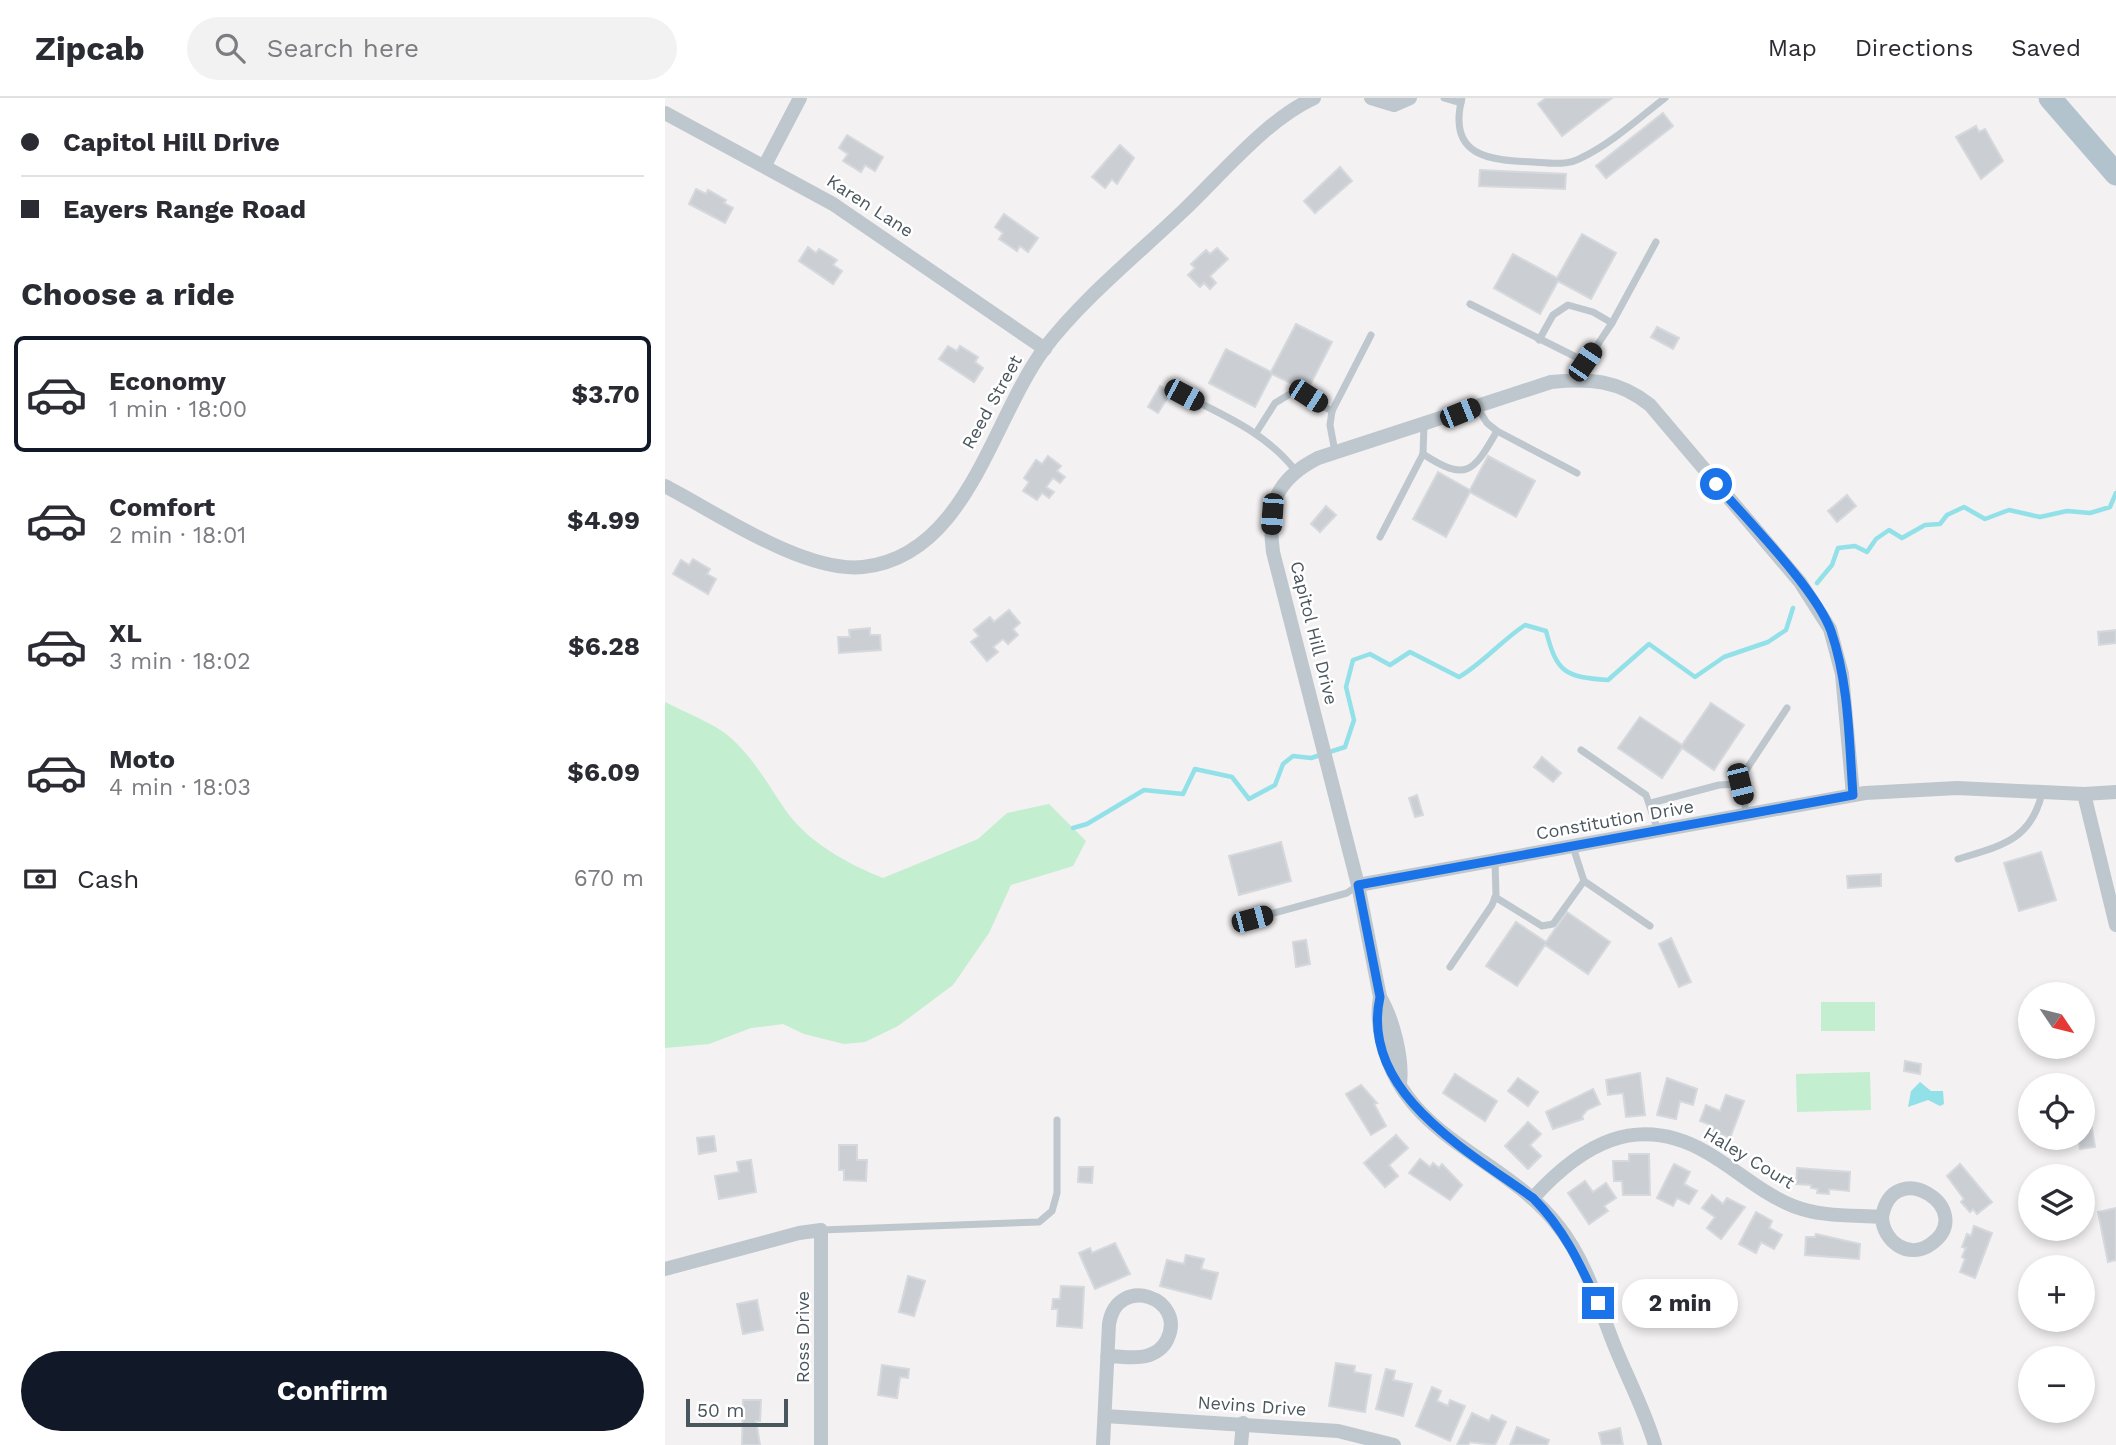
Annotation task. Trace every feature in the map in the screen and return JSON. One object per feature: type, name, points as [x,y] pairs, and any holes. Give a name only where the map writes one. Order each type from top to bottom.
[{"type":"main road","points":[[2050,98],[2116,174]]},
{"type":"street","points":[[765,165],[800,98]]},
{"type":"street","name":"Reed Street","points":[[665,486],[814,561],[854,567],[893,560],[927,540],[954,512],[1013,400],[1045,349],[1082,308],[1273,126],[1314,98]]},
{"type":"street","points":[[1371,98],[1386,105],[1401,103],[1410,98]]},
{"type":"street","name":"Karen Lane","points":[[665,113],[765,165],[866,225],[1045,349]]},
{"type":"street","points":[[1295,470],[1335,453],[1424,425],[1532,386],[1581,379],[1623,387],[1650,405],[1800,582],[1830,629],[1842,674],[1853,795]]},
{"type":"street","name":"Capitol Hill Drive","points":[[1295,470],[1281,487],[1272,514],[1271,533],[1276,569],[1358,885],[1380,997],[1377,1014],[1381,1037],[1392,1074],[1413,1105],[1431,1124],[1533,1198],[1559,1227],[1575,1252],[1655,1445]]},
{"type":"street","name":"Constitution Drive","points":[[1358,885],[1853,795],[1944,788],[2084,794],[2116,792]]},
{"type":"street","points":[[2084,794],[2116,925]]},
{"type":"street","name":"Haley Court","points":[[1533,1198],[1556,1172],[1592,1146],[1626,1137],[1653,1136],[1683,1142],[1705,1152],[1792,1205],[1827,1214],[1882,1217]]},
{"type":"street","points":[[1914,1188],[1932,1195],[1941,1205],[1944,1218],[1938,1237],[1928,1246],[1916,1250],[1902,1249],[1891,1241],[1884,1230],[1882,1217],[1890,1199],[1901,1191],[1914,1188]]},
{"type":"street","points":[[665,1269],[799,1233],[821,1230]]},
{"type":"street","name":"Ross Drive","points":[[821,1230],[821,1445]]},
{"type":"street","points":[[1103,1445],[1107,1356],[1110,1317],[1122,1301],[1134,1296],[1148,1296],[1164,1307],[1171,1326],[1168,1339],[1160,1350],[1142,1357],[1107,1356]]},
{"type":"street","name":"Nevins Drive","points":[[1105,1416],[1338,1431],[1394,1445]]},
{"type":"street","points":[[1241,1445],[1243,1423]]},
{"type":"lane","points":[[1444,98],[1462,101],[1461,133],[1466,145],[1485,159],[1560,163],[1580,159],[1594,151],[1665,98]]},
{"type":"lane","points":[[1581,379],[1585,362],[1612,323],[1656,242]]},
{"type":"lane","points":[[1470,304],[1585,362]]},
{"type":"lane","points":[[1539,340],[1553,315],[1567,305],[1593,312],[1612,323]]},
{"type":"lane","points":[[1335,453],[1330,425],[1332,411],[1371,335]]},
{"type":"lane","points":[[1257,433],[1275,403],[1295,391],[1332,411]]},
{"type":"lane","points":[[1184,395],[1257,433],[1281,453],[1295,470]]},
{"type":"lane","points":[[1476,406],[1487,423],[1497,431],[1577,473]]},
{"type":"lane","points":[[1380,537],[1423,454],[1424,425]]},
{"type":"lane","points":[[1423,454],[1447,470],[1458,472],[1469,469],[1485,452],[1497,431]]},
{"type":"lane","points":[[1747,815],[1740,784],[1744,773],[1787,708]]},
{"type":"lane","points":[[1581,750],[1646,794],[1658,832]]},
{"type":"lane","points":[[1651,803],[1719,785],[1740,784]]},
{"type":"lane","points":[[1958,859],[1992,849],[2020,834],[2035,818],[2043,792]]},
{"type":"lane","points":[[1573,847],[1584,881],[1650,926]]},
{"type":"lane","points":[[1450,967],[1495,897],[1495,862]]},
{"type":"lane","points":[[1495,897],[1542,926],[1553,924],[1584,881]]},
{"type":"lane","name":"Constitution Drive","points":[[1252,919],[1347,894],[1358,885]]},
{"type":"lane","points":[[821,1230],[1039,1222],[1052,1211],[1058,1193],[1057,1120]]},
{"type":"green space","points":[[665,702],[708,723],[740,746],[786,811],[818,843],[856,866],[883,878],[978,839],[1007,813],[1049,804],[1086,841],[1073,866],[1011,885],[989,933],[953,985],[898,1026],[865,1042],[844,1044],[804,1034],[783,1024],[751,1028],[709,1044],[665,1048]]},
{"type":"green space","points":[[1821,1002],[1875,1002],[1875,1031],[1821,1031]]},
{"type":"green space","points":[[1870,1072],[1871,1110],[1797,1112],[1796,1074]]},
{"type":"water","points":[[1920,1082],[1931,1091],[1943,1091],[1944,1104],[1940,1106],[1928,1100],[1908,1107],[1911,1091]]},
{"type":"building","points":[[1546,98],[1612,98],[1562,136],[1538,104]]},
{"type":"building","points":[[1663,113],[1673,126],[1606,178],[1596,166]]},
{"type":"building","points":[[1976,126],[1979,132],[1985,129],[2003,161],[1981,179],[1956,137]]},
{"type":"building","points":[[847,135],[883,157],[875,171],[865,165],[861,172],[843,161],[848,154],[839,148]]},
{"type":"building","points":[[1120,145],[1134,158],[1117,184],[1112,179],[1105,188],[1092,177]]},
{"type":"building","points":[[1340,167],[1352,181],[1315,213],[1304,201]]},
{"type":"building","points":[[1480,170],[1566,174],[1565,189],[1479,186]]},
{"type":"building","points":[[696,189],[706,194],[708,190],[726,200],[724,203],[733,208],[725,223],[689,204]]},
{"type":"building","points":[[1004,214],[1038,238],[1028,252],[1020,246],[1017,251],[999,239],[1003,233],[995,227]]},
{"type":"building","points":[[1582,234],[1616,253],[1591,299],[1558,281],[1540,314],[1494,288],[1513,254],[1557,278]]},
{"type":"building","points":[[808,247],[816,253],[819,249],[837,260],[833,265],[842,271],[833,284],[799,261]]},
{"type":"building","points":[[1217,248],[1228,259],[1210,276],[1216,283],[1210,289],[1204,283],[1200,287],[1188,275],[1195,268],[1191,264],[1206,250],[1210,254]]},
{"type":"building","points":[[1296,324],[1332,342],[1307,391],[1272,374],[1255,407],[1209,383],[1226,349],[1271,372]]},
{"type":"building","points":[[1657,327],[1679,338],[1673,349],[1651,337]]},
{"type":"building","points":[[948,346],[957,351],[960,346],[978,357],[975,362],[983,368],[974,382],[939,359]]},
{"type":"building","points":[[1160,386],[1171,392],[1158,413],[1148,407]]},
{"type":"building","points":[[1048,456],[1061,466],[1057,471],[1065,477],[1060,483],[1053,478],[1046,487],[1054,492],[1049,498],[1042,493],[1037,500],[1023,491],[1029,482],[1024,478],[1036,460],[1042,464]]},
{"type":"building","points":[[1488,456],[1535,481],[1516,517],[1470,492],[1446,537],[1413,519],[1438,472],[1470,490]]},
{"type":"building","points":[[1847,495],[1856,506],[1837,522],[1828,511]]},
{"type":"building","points":[[1326,506],[1336,515],[1320,532],[1311,524]]},
{"type":"building","points":[[693,559],[710,569],[707,574],[716,579],[708,594],[673,574],[681,560],[689,565]]},
{"type":"building","points":[[1009,610],[1020,623],[1013,629],[1018,635],[1008,644],[1003,639],[993,647],[998,652],[987,661],[971,642],[979,636],[974,630],[990,617],[994,622]]},
{"type":"building","points":[[870,628],[870,635],[880,635],[881,650],[839,653],[838,637],[850,637],[849,630]]},
{"type":"building","points":[[2116,630],[2116,643],[2099,645],[2098,632]]},
{"type":"building","points":[[1711,703],[1744,725],[1714,770],[1682,748],[1662,778],[1618,748],[1640,717],[1682,745]]},
{"type":"building","points":[[1542,757],[1561,773],[1553,782],[1534,767]]},
{"type":"building","points":[[1417,795],[1423,815],[1415,817],[1409,798]]},
{"type":"building","points":[[1281,842],[1291,881],[1239,895],[1229,856]]},
{"type":"building","points":[[2041,852],[2056,900],[2019,911],[2004,863]]},
{"type":"building","points":[[1881,874],[1881,886],[1848,888],[1847,876]]},
{"type":"building","points":[[1567,912],[1610,942],[1588,974],[1545,945],[1517,986],[1486,966],[1516,922],[1546,942]]},
{"type":"building","points":[[1671,938],[1691,982],[1679,987],[1659,944]]},
{"type":"building","points":[[1306,940],[1310,964],[1296,967],[1293,942]]},
{"type":"building","points":[[1905,1061],[1921,1064],[1920,1074],[1904,1071]]},
{"type":"building","points":[[1640,1073],[1645,1115],[1626,1117],[1623,1093],[1608,1095],[1606,1080]]},
{"type":"building","points":[[1455,1074],[1497,1101],[1485,1121],[1443,1093]]},
{"type":"building","points":[[1518,1078],[1538,1092],[1528,1106],[1508,1091]]},
{"type":"building","points":[[1667,1078],[1697,1089],[1693,1105],[1680,1101],[1676,1119],[1657,1115]]},
{"type":"building","points":[[1361,1085],[1377,1103],[1374,1104],[1386,1126],[1371,1135],[1346,1094]]},
{"type":"building","points":[[1593,1089],[1600,1104],[1587,1110],[1582,1116],[1583,1119],[1553,1129],[1546,1112]]},
{"type":"building","points":[[1726,1095],[1744,1101],[1730,1138],[1712,1131],[1713,1126],[1700,1121],[1706,1105],[1720,1111]]},
{"type":"building","points":[[1528,1122],[1541,1134],[1530,1145],[1541,1156],[1528,1169],[1505,1146]]},
{"type":"building","points":[[1396,1135],[1408,1148],[1389,1165],[1398,1176],[1385,1187],[1364,1163]]},
{"type":"building","points":[[714,1136],[716,1151],[699,1154],[697,1138]]},
{"type":"building","points":[[839,1145],[857,1145],[857,1160],[867,1160],[866,1181],[844,1180],[844,1170],[839,1170]]},
{"type":"building","points":[[1629,1154],[1649,1154],[1650,1195],[1623,1195],[1622,1181],[1614,1181],[1613,1161],[1629,1161]]},
{"type":"building","points":[[1420,1159],[1430,1167],[1433,1163],[1439,1168],[1442,1164],[1462,1185],[1450,1200],[1409,1173]]},
{"type":"building","points":[[751,1160],[756,1192],[719,1199],[715,1176],[739,1172],[737,1162]]},
{"type":"building","points":[[1674,1164],[1690,1172],[1684,1184],[1697,1191],[1689,1204],[1677,1198],[1673,1206],[1657,1198]]},
{"type":"building","points":[[1960,1164],[1992,1202],[1977,1214],[1973,1209],[1970,1212],[1961,1202],[1964,1199],[1947,1176]]},
{"type":"building","points":[[1079,1167],[1093,1167],[1092,1183],[1078,1182]]},
{"type":"building","points":[[1797,1168],[1850,1172],[1849,1191],[1829,1189],[1829,1194],[1817,1193],[1818,1189],[1811,1188],[1811,1185],[1796,1184]]},
{"type":"building","points":[[1585,1181],[1593,1192],[1606,1183],[1616,1198],[1604,1206],[1608,1211],[1589,1224],[1568,1193]]},
{"type":"building","points":[[1712,1195],[1723,1204],[1727,1198],[1745,1207],[1721,1239],[1707,1228],[1715,1217],[1702,1208]]},
{"type":"building","points":[[2116,1208],[2116,1260],[2108,1262],[2098,1212]]},
{"type":"building","points":[[1756,1212],[1772,1221],[1769,1228],[1782,1235],[1774,1249],[1761,1242],[1756,1253],[1739,1244]]},
{"type":"building","points":[[1974,1226],[1992,1233],[1975,1278],[1960,1272],[1966,1248],[1962,1247],[1967,1234],[1971,1236]]},
{"type":"building","points":[[1816,1234],[1860,1244],[1859,1259],[1805,1255],[1806,1237],[1815,1237]]},
{"type":"building","points":[[1115,1243],[1130,1274],[1095,1289],[1079,1253],[1090,1248],[1092,1253]]},
{"type":"building","points":[[1186,1255],[1204,1259],[1201,1269],[1218,1273],[1211,1299],[1160,1286],[1167,1260],[1184,1264]]},
{"type":"building","points":[[908,1276],[925,1281],[914,1316],[899,1312]]},
{"type":"building","points":[[1061,1286],[1084,1287],[1082,1328],[1057,1326],[1058,1309],[1052,1309],[1053,1299],[1060,1299]]},
{"type":"building","points":[[757,1300],[763,1330],[743,1334],[737,1304]]},
{"type":"building","points":[[1336,1363],[1355,1366],[1354,1372],[1371,1375],[1365,1412],[1329,1406]]},
{"type":"building","points":[[882,1365],[909,1369],[908,1378],[900,1377],[897,1398],[878,1395]]},
{"type":"building","points":[[1386,1369],[1395,1371],[1393,1380],[1412,1384],[1403,1416],[1376,1409]]},
{"type":"building","points":[[1432,1387],[1441,1391],[1437,1401],[1448,1406],[1450,1400],[1465,1406],[1450,1441],[1416,1426]]},
{"type":"building","points":[[743,1400],[761,1400],[760,1421],[756,1421],[760,1445],[742,1445]]},
{"type":"building","points":[[1472,1413],[1489,1421],[1492,1415],[1506,1422],[1495,1445],[1470,1442],[1468,1445],[1457,1445]]},
{"type":"building","points":[[1517,1427],[1549,1440],[1547,1445],[1510,1445]]},
{"type":"building","points":[[1620,1428],[1623,1445],[1602,1445],[1599,1433]]},
{"type":"waterway","points":[[1817,583],[1832,565],[1838,548],[1855,546],[1867,552],[1876,539],[1889,530],[1902,538],[1925,525],[1940,524],[1947,515],[1964,507],[1985,519],[2009,510],[2040,517],[2067,511],[2090,513],[2110,507],[2116,493]]},
{"type":"waterway","points":[[1073,828],[1087,824],[1144,790],[1183,794],[1195,769],[1232,777],[1249,799],[1275,785],[1283,764],[1293,756],[1311,758],[1345,747],[1354,720],[1346,687],[1353,660],[1370,654],[1390,665],[1410,652],[1459,677],[1525,625],[1546,631],[1554,656],[1559,664],[1572,674],[1608,680],[1649,644],[1695,677],[1724,657],[1768,642],[1786,630],[1793,608]]},
{"type":"route","points":[[1598,1303],[1568,1240],[1546,1211],[1533,1198],[1422,1116],[1392,1074],[1377,1014],[1380,997],[1358,885],[1853,795],[1842,674],[1830,629],[1800,582],[1716,484]]}]
